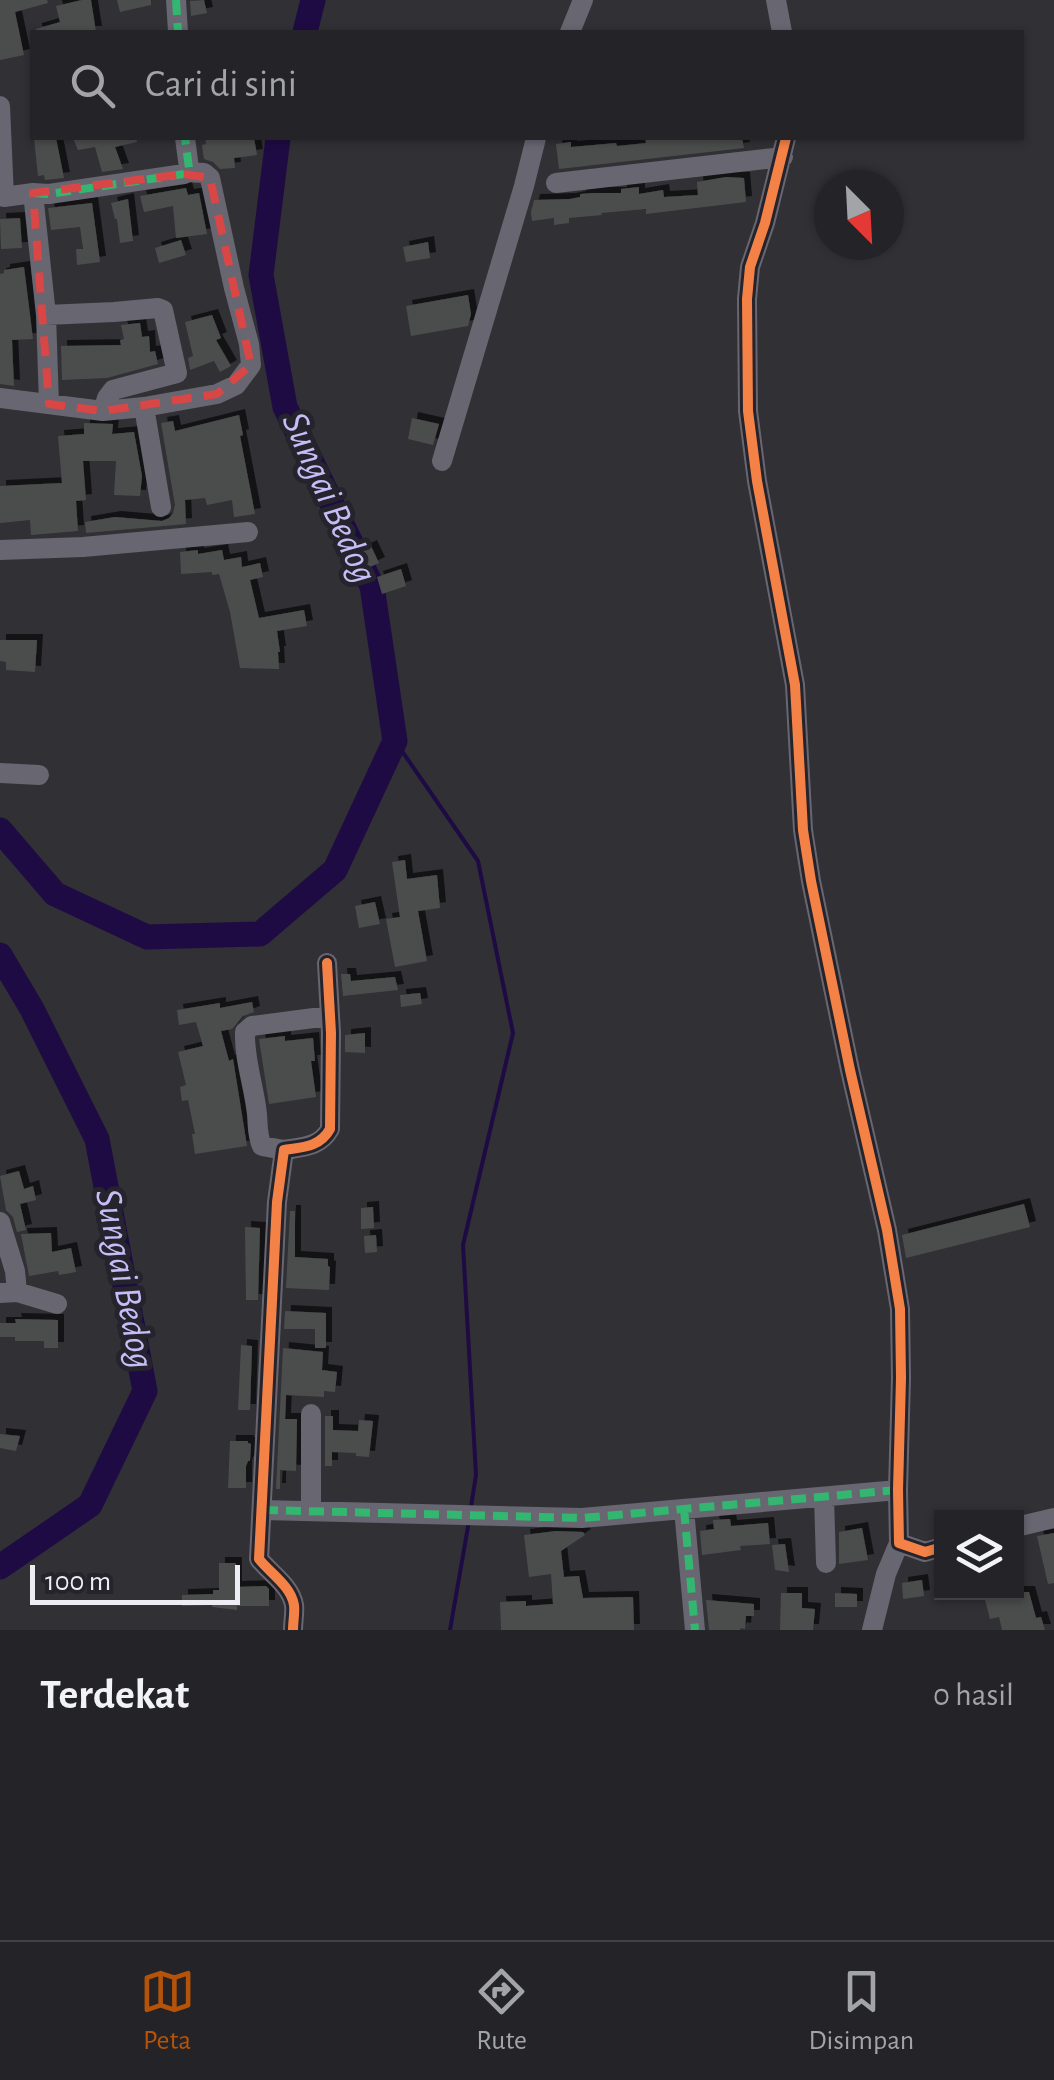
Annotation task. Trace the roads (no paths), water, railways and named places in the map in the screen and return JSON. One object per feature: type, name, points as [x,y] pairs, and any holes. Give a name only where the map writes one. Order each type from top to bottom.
[{"type":"street","points":[[176,0],[178,30]]},
{"type":"street","points":[[571,30],[583,0]]},
{"type":"street","points":[[776,0],[782,30]]},
{"type":"street","points":[[0,106],[2,198],[187,172],[204,173],[210,178],[252,365],[227,391],[144,407],[103,411],[0,398]]},
{"type":"street","points":[[185,140],[187,172]]},
{"type":"street","points":[[442,461],[536,140]]},
{"type":"street","points":[[556,183],[784,147],[750,266],[748,412],[756,481],[796,685],[806,847],[826,960],[888,1230],[900,1309],[899,1543],[886,1574],[872,1630]]},
{"type":"street","points":[[33,194],[46,315],[49,404]]},
{"type":"street","points":[[46,315],[163,310],[176,373],[114,390],[103,411]]},
{"type":"street","points":[[144,407],[160,508]]},
{"type":"street","points":[[0,550],[83,547],[248,532]]},
{"type":"street","points":[[0,773],[39,775]]},
{"type":"street","points":[[327,963],[331,1033],[330,1129],[324,1140],[312,1146],[284,1150],[262,1146],[245,1032],[252,1026],[329,1016]]},
{"type":"street","points":[[284,1150],[277,1202],[260,1559],[286,1587],[294,1604],[292,1630]]},
{"type":"street","points":[[0,1222],[15,1271],[8,1292],[57,1304]]},
{"type":"street","points":[[311,1414],[311,1511]]},
{"type":"street","points":[[263,1510],[582,1518],[898,1490]]},
{"type":"street","points":[[824,1497],[826,1563]]},
{"type":"street","points":[[684,1509],[695,1630]]},
{"type":"street","points":[[1024,1524],[1054,1518]]},
{"type":"street","points":[[899,1543],[925,1552],[934,1549]]},
{"type":"waterway","name":"Sungai Bedog","points":[[306,30],[313,0]]},
{"type":"waterway","name":"Sungai Bedog","points":[[0,830],[55,894],[147,937],[260,934],[335,870],[395,741],[372,586],[285,407],[261,275],[278,140]]},
{"type":"waterway","points":[[395,741],[478,861],[513,1033],[463,1245],[476,1475],[471,1507]]},
{"type":"waterway","name":"Sungai Bedog","points":[[0,955],[32,1009],[97,1139],[145,1391],[90,1505],[0,1567]]},
{"type":"waterway","points":[[450,1630],[469,1521]]}]
